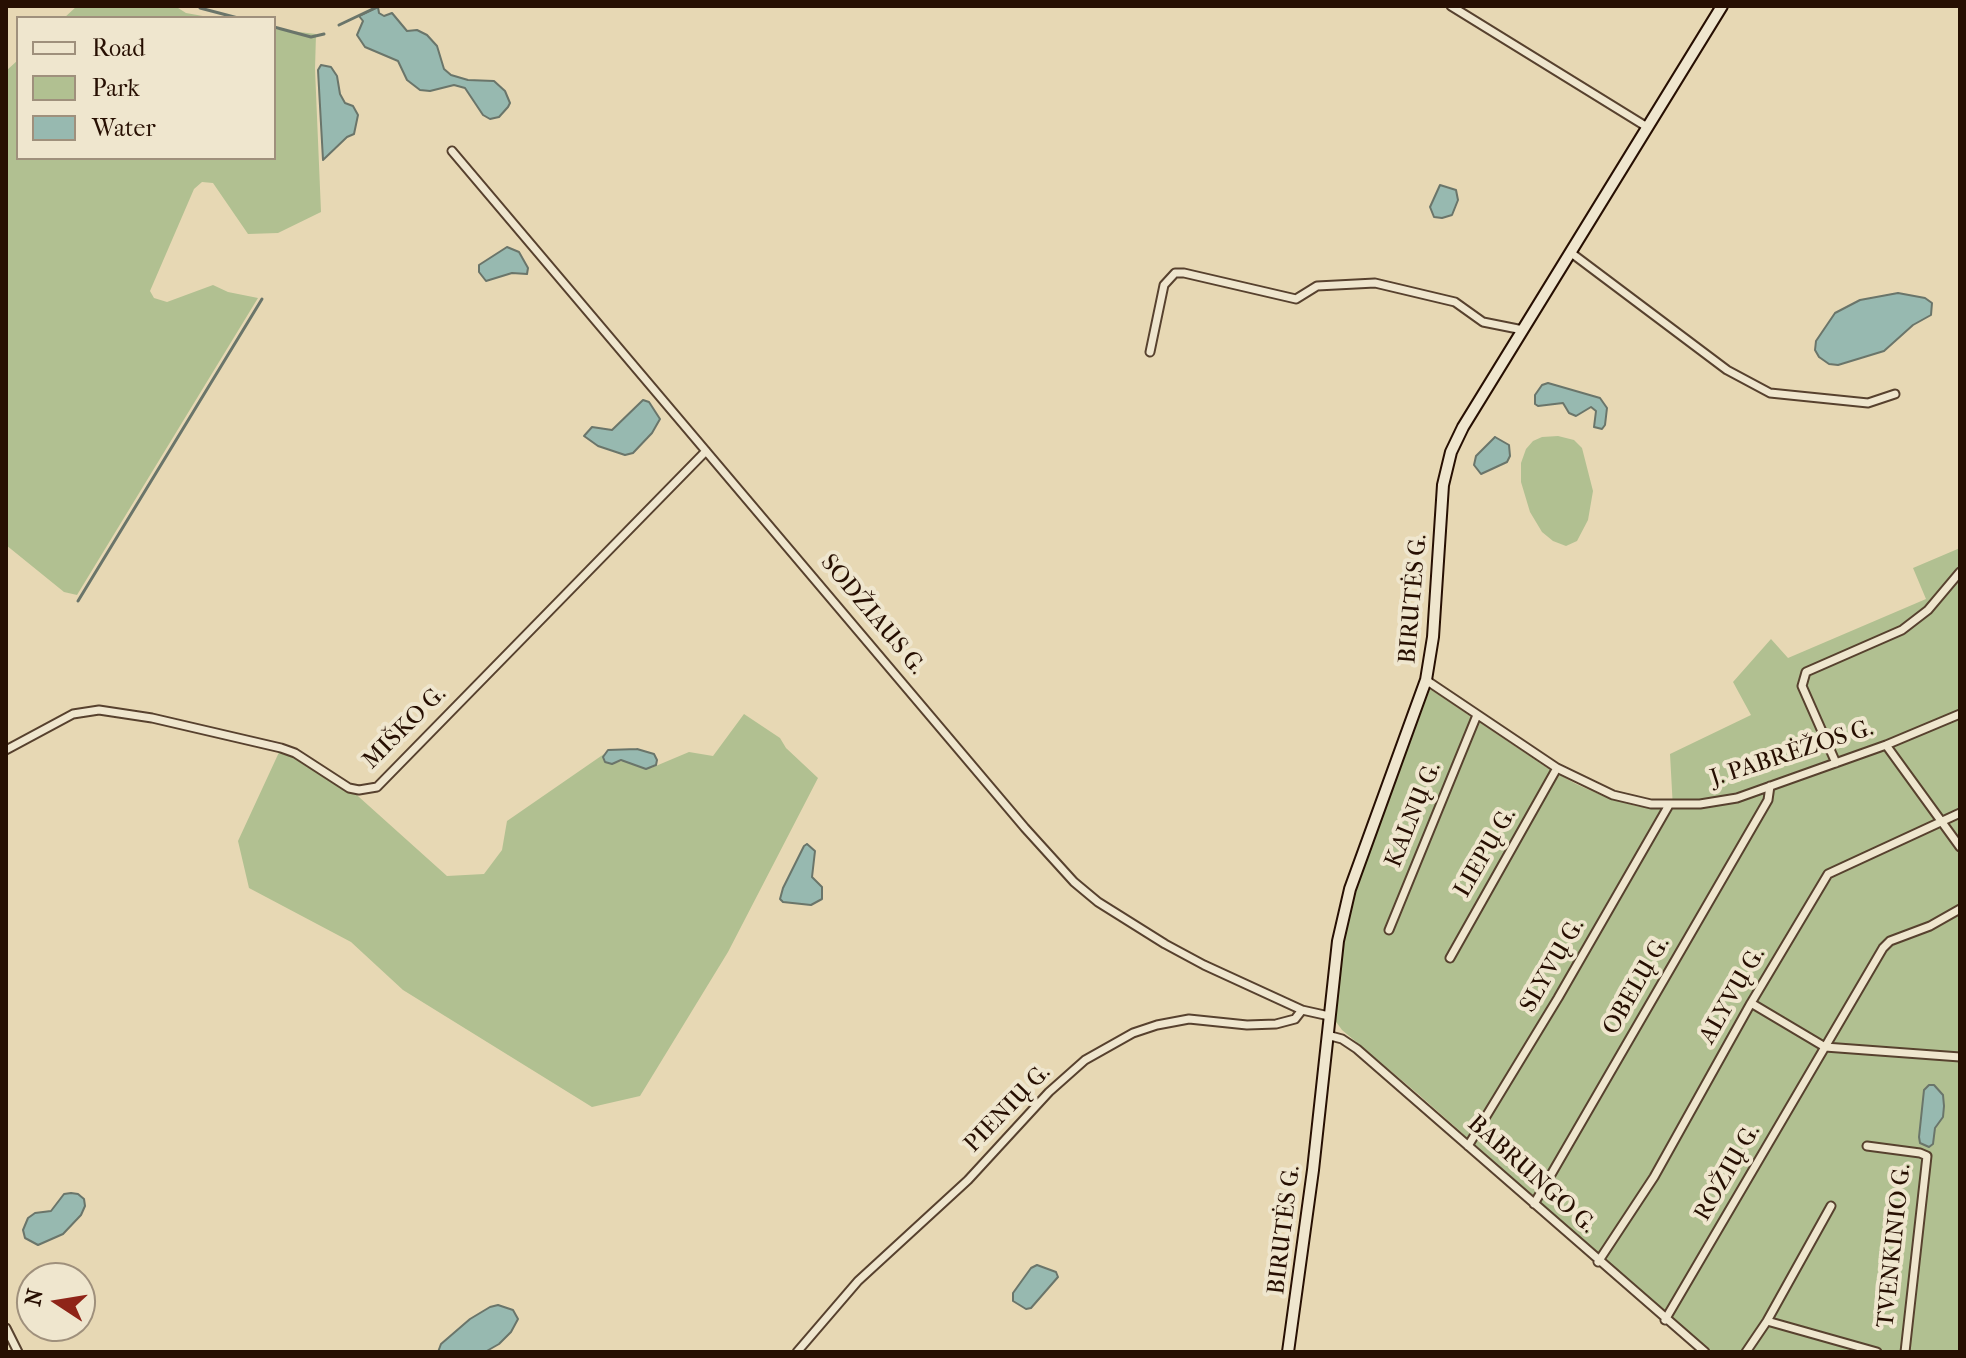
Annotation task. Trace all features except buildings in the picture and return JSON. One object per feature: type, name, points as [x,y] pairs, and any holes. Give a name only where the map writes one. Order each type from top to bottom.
[{"type":"main road","name":"BIRUTĖS G.","points":[[1288,1352],[1312,1186],[1338,941],[1350,889],[1426,680],[1433,637],[1447,467],[1463,427],[1722,6]]},
{"type":"street","points":[[1451,6],[1647,127]]},
{"type":"street","name":"SODŽIAUS G.","points":[[452,151],[1074,882],[1098,902],[1165,944],[1302,1010],[1329,1016]]},
{"type":"street","points":[[1570,252],[1727,370],[1770,393],[1868,403],[1895,394]]},
{"type":"street","points":[[1150,352],[1164,285],[1175,273],[1296,299],[1317,286],[1375,283],[1455,302],[1483,322],[1523,330]]},
{"type":"street","name":"MIŠKO G.","points":[[6,750],[73,714],[109,711],[281,748],[295,753],[349,788],[377,787],[706,451]]},
{"type":"street","points":[[1836,763],[1802,686],[1806,672],[1902,630],[1928,610],[1960,572]]},
{"type":"street","name":"J. PABRĖŽOS G.","points":[[1426,680],[1557,768],[1613,795],[1669,805],[1737,798],[1886,745],[1960,714]]},
{"type":"street","name":"KALNŲ G.","points":[[1389,930],[1477,715]]},
{"type":"street","points":[[1886,745],[1960,847]]},
{"type":"street","name":"LIEPŲ G.","points":[[1450,958],[1557,768]]},
{"type":"street","name":"OBELŲ G.","points":[[1534,1204],[1768,800],[1770,786]]},
{"type":"street","name":"SLYVŲ G.","points":[[1468,1146],[1669,805]]},
{"type":"street","name":"ALYVŲ G.","points":[[1598,1262],[1654,1177],[1751,1003],[1828,874],[1960,813]]},
{"type":"street","name":"ROŽIŲ G.","points":[[1665,1320],[1883,948],[1890,941],[1930,926],[1960,909]]},
{"type":"street","points":[[1751,1003],[1825,1047],[1960,1057]]},
{"type":"street","name":"PIENIŲ G.","points":[[797,1352],[858,1281],[968,1180],[1049,1092],[1085,1060],[1133,1033],[1157,1025],[1189,1019],[1247,1025],[1276,1024],[1295,1019],[1302,1010]]},
{"type":"street","name":"BABRUNGO G.","points":[[1327,1035],[1342,1039],[1357,1049],[1705,1352]]},
{"type":"street","name":"TVENKINIO G.","points":[[1867,1146],[1927,1156],[1905,1352]]},
{"type":"street","points":[[1746,1352],[1767,1321],[1831,1206]]},
{"type":"street","points":[[1767,1321],[1877,1352]]},
{"type":"street","points":[[6,1328],[18,1352]]},
{"type":"green space","points":[[77,6],[175,6],[186,13],[203,16],[66,16]]},
{"type":"green space","points":[[276,29],[316,34],[321,212],[278,233],[248,234],[213,183],[202,182],[194,189],[150,291],[154,298],[167,302],[213,285],[228,292],[258,298],[77,595],[64,592],[6,545],[6,71],[16,62],[16,160],[276,160]]},
{"type":"green space","points":[[1558,436],[1574,440],[1582,448],[1593,491],[1588,520],[1577,541],[1566,546],[1542,532],[1530,512],[1521,482],[1521,463],[1526,449],[1542,437]]},
{"type":"green space","points":[[1960,548],[1960,1352],[1713,1352],[1342,1030],[1334,1019],[1341,949],[1353,898],[1430,689],[1576,784],[1636,806],[1673,809],[1670,754],[1751,715],[1733,682],[1771,639],[1788,658],[1926,599],[1913,568]]},
{"type":"green space","points":[[744,714],[780,738],[786,748],[818,778],[728,952],[640,1096],[592,1107],[403,990],[351,942],[249,888],[238,841],[281,748],[349,788],[447,876],[484,874],[502,850],[507,821],[604,754],[603,757],[612,764],[626,760],[639,767],[651,768],[689,752],[713,756]]},
{"type":"water","points":[[378,7],[379,13],[384,16],[392,13],[407,31],[417,30],[427,35],[437,46],[444,69],[451,75],[468,80],[494,81],[505,91],[510,103],[508,107],[499,117],[490,119],[483,115],[465,88],[454,85],[430,91],[420,90],[407,80],[398,61],[365,47],[357,35],[363,21],[359,16]]},
{"type":"water","points":[[321,65],[331,67],[345,103],[353,106],[358,115],[354,134],[323,160],[318,70]]},
{"type":"water","points":[[1440,185],[1456,190],[1458,200],[1452,215],[1442,218],[1434,217],[1430,207]]},
{"type":"water","points":[[507,247],[519,252],[528,268],[527,274],[512,273],[486,281],[479,272],[479,265]]},
{"type":"water","points":[[1898,293],[1925,298],[1932,303],[1931,315],[1913,325],[1884,351],[1838,365],[1829,364],[1819,357],[1815,350],[1816,341],[1835,313],[1860,300]]},
{"type":"water","points":[[1548,383],[1600,398],[1607,408],[1602,429],[1594,427],[1596,411],[1591,407],[1576,416],[1569,413],[1563,403],[1535,404],[1535,395],[1542,385]]},
{"type":"water","points":[[643,400],[649,402],[660,419],[652,433],[633,453],[625,455],[598,446],[584,436],[592,427],[612,430]]},
{"type":"water","points":[[1495,437],[1509,445],[1510,456],[1507,462],[1481,474],[1474,465],[1476,456]]},
{"type":"water","points":[[637,749],[654,754],[656,765],[646,769],[621,760],[612,764],[605,762],[603,757],[608,750]]},
{"type":"water","points":[[807,844],[815,851],[812,877],[822,887],[822,899],[811,905],[783,902],[780,899],[783,888]]},
{"type":"water","points":[[1934,1085],[1943,1095],[1944,1106],[1943,1117],[1935,1128],[1933,1144],[1929,1147],[1920,1143],[1919,1137],[1924,1090]]},
{"type":"water","points":[[71,1193],[84,1199],[85,1206],[81,1215],[63,1234],[38,1245],[25,1238],[23,1230],[28,1218],[35,1213],[51,1211],[64,1194]]},
{"type":"water","points":[[1037,1265],[1056,1272],[1058,1277],[1031,1308],[1026,1309],[1013,1301],[1013,1293],[1031,1268]]},
{"type":"water","points":[[498,1305],[513,1310],[518,1319],[499,1344],[485,1352],[438,1352],[441,1344],[470,1319]]},
{"type":"waterway","points":[[339,25],[379,6]]},
{"type":"waterway","points":[[200,8],[230,16]]},
{"type":"waterway","points":[[276,28],[311,37],[324,34]]},
{"type":"waterway","points":[[78,601],[262,299]]}]
